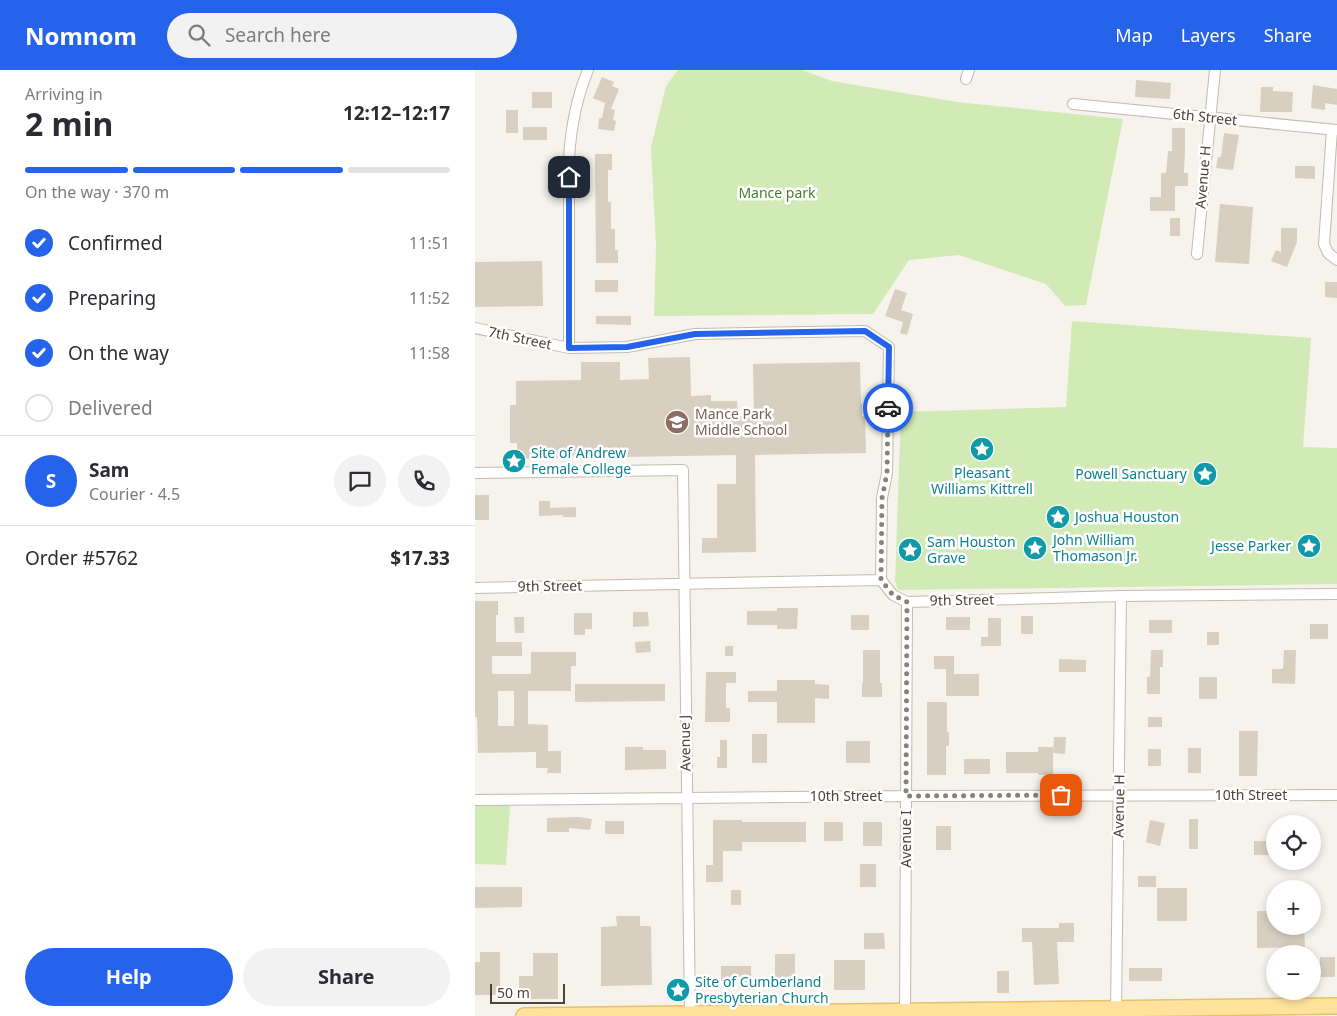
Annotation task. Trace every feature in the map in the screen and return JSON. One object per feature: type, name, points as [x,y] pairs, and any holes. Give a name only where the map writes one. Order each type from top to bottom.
[{"type":"main road","points":[[524,1016],[1300,1011],[1337,1006]]},
{"type":"street","points":[[569,348],[569,158],[575,108],[588,70]]},
{"type":"street","name":"Avenue H","points":[[1197,254],[1215,70]]},
{"type":"street","name":"6th Street","points":[[1073,104],[1335,130]]},
{"type":"street","points":[[1333,257],[1324,244],[1324,234],[1335,130]]},
{"type":"street","name":"7th Street","points":[[475,328],[569,348],[627,347],[695,334],[865,331],[889,347],[887,473],[882,498],[881,580]]},
{"type":"street","name":"Avenue J","points":[[475,474],[683,470],[690,1014]]},
{"type":"street","points":[[881,580],[893,595],[907,602]]},
{"type":"street","name":"9th Street","points":[[475,588],[881,580]]},
{"type":"street","name":"9th Street","points":[[907,602],[1121,596],[1337,594]]},
{"type":"street","name":"Avenue H","points":[[1116,1013],[1121,596]]},
{"type":"street","name":"Avenue I","points":[[905,1013],[907,602]]},
{"type":"street","name":"10th Street","points":[[475,800],[686,797],[1337,795]]},
{"type":"green space","name":"Mance park","points":[[678,70],[802,70],[832,81],[957,102],[1123,119],[1086,305],[1065,306],[1046,284],[959,255],[909,260],[873,314],[654,316],[656,246],[651,147],[666,86]]},
{"type":"green space","points":[[1072,321],[1311,338],[1303,447],[1337,448],[1337,584],[898,590],[895,581],[901,412],[1066,407]]},
{"type":"green space","points":[[475,805],[510,806],[506,865],[475,864]]},
{"type":"building","points":[[602,77],[614,82],[612,86],[619,89],[611,109],[615,110],[613,120],[616,121],[614,131],[598,129],[599,118],[602,118],[605,103],[593,98]]},
{"type":"building","points":[[1136,80],[1171,83],[1170,99],[1135,97]]},
{"type":"building","points":[[1313,85],[1337,89],[1337,105],[1325,103],[1325,110],[1311,108]]},
{"type":"building","points":[[1261,87],[1273,87],[1273,91],[1293,92],[1292,112],[1260,112]]},
{"type":"building","points":[[532,92],[552,92],[552,108],[532,108]]},
{"type":"building","points":[[506,110],[518,110],[518,133],[506,133]]},
{"type":"building","points":[[523,127],[547,127],[547,140],[523,140]]},
{"type":"building","points":[[1172,128],[1185,128],[1184,173],[1188,173],[1188,186],[1175,186],[1175,211],[1150,211],[1150,197],[1161,197],[1161,173],[1166,173],[1168,151],[1172,151]]},
{"type":"building","points":[[1224,133],[1239,135],[1233,170],[1216,168],[1218,157],[1221,157]]},
{"type":"building","points":[[595,154],[612,154],[612,170],[608,170],[608,202],[611,202],[611,229],[615,229],[615,250],[618,250],[618,263],[596,263]]},
{"type":"building","points":[[1295,166],[1315,166],[1315,179],[1295,178]]},
{"type":"building","points":[[1220,204],[1253,207],[1249,264],[1215,262]]},
{"type":"building","points":[[1170,218],[1180,218],[1180,236],[1170,236]]},
{"type":"building","points":[[1281,228],[1297,228],[1297,242],[1287,267],[1271,261],[1276,250],[1281,252]]},
{"type":"building","points":[[542,261],[543,306],[475,307],[475,262]]},
{"type":"building","points":[[595,280],[618,280],[618,292],[595,292]]},
{"type":"building","points":[[1325,282],[1337,282],[1337,298],[1325,297]]},
{"type":"building","points":[[895,289],[907,293],[901,310],[913,314],[907,335],[900,333],[903,322],[885,316]]},
{"type":"building","points":[[596,316],[631,316],[631,325],[596,324]]},
{"type":"building","points":[[690,357],[691,396],[711,395],[711,401],[737,401],[738,416],[754,416],[753,364],[860,362],[861,404],[862,416],[865,416],[866,453],[755,455],[756,552],[702,553],[702,538],[717,538],[717,484],[736,484],[736,455],[517,459],[517,443],[510,443],[510,405],[516,405],[516,381],[581,380],[581,362],[620,362],[620,380],[649,379],[648,358]]},
{"type":"building","points":[[475,495],[489,495],[489,520],[475,520]]},
{"type":"building","points":[[539,501],[550,501],[550,508],[576,507],[576,517],[563,517],[563,515],[539,516]]},
{"type":"building","points":[[475,601],[498,601],[496,642],[522,642],[522,656],[492,656],[492,673],[531,674],[531,652],[576,652],[576,666],[571,666],[571,691],[528,691],[528,724],[548,725],[548,751],[561,751],[561,773],[547,773],[548,768],[536,768],[536,752],[478,753],[477,717],[475,717]],"holes":[[[498,691],[514,691],[514,726],[498,726]]]},
{"type":"building","points":[[777,608],[798,608],[797,629],[777,629],[777,625],[747,625],[747,611],[777,611]]},
{"type":"building","points":[[633,612],[648,612],[649,626],[633,627]]},
{"type":"building","points":[[574,613],[592,613],[592,629],[585,629],[585,635],[574,635]]},
{"type":"building","points":[[851,615],[869,615],[869,630],[851,630]]},
{"type":"building","points":[[1021,616],[1033,616],[1033,634],[1021,634]]},
{"type":"building","points":[[514,617],[524,617],[524,633],[515,633]]},
{"type":"building","points":[[946,617],[970,617],[970,630],[946,630]]},
{"type":"building","points":[[988,618],[1001,618],[1001,646],[981,646],[981,637],[988,637]]},
{"type":"building","points":[[1149,620],[1172,620],[1172,633],[1149,633]]},
{"type":"building","points":[[1310,624],[1328,624],[1328,639],[1310,639]]},
{"type":"building","points":[[1207,632],[1219,632],[1219,645],[1207,645]]},
{"type":"building","points":[[650,641],[651,652],[636,653],[635,642]]},
{"type":"building","points":[[725,646],[733,646],[733,656],[725,656]]},
{"type":"building","points":[[863,650],[880,650],[882,697],[862,697]]},
{"type":"building","points":[[1151,650],[1163,650],[1163,667],[1160,667],[1160,694],[1147,694],[1147,677],[1150,677]]},
{"type":"building","points":[[1284,650],[1296,650],[1295,684],[1272,683],[1272,669],[1283,669]]},
{"type":"building","points":[[934,656],[954,656],[954,674],[979,674],[979,696],[946,696],[946,669],[934,669]]},
{"type":"building","points":[[1059,659],[1086,660],[1086,672],[1059,672]]},
{"type":"building","points":[[706,672],[736,672],[736,683],[726,683],[726,708],[730,708],[730,722],[705,722]]},
{"type":"building","points":[[1199,677],[1217,677],[1217,699],[1199,699]]},
{"type":"building","points":[[777,680],[815,680],[815,684],[829,685],[829,699],[815,698],[815,723],[777,723],[777,702],[748,702],[748,691],[777,691]]},
{"type":"building","points":[[575,684],[665,684],[665,701],[575,702]]},
{"type":"building","points":[[927,702],[947,702],[949,746],[946,746],[946,775],[927,775]]},
{"type":"building","points":[[1148,717],[1162,717],[1162,727],[1148,727]]},
{"type":"building","points":[[1239,731],[1258,731],[1257,776],[1239,776]]},
{"type":"building","points":[[752,734],[767,734],[767,763],[752,763]]},
{"type":"building","points":[[1054,737],[1066,737],[1065,754],[1053,753]]},
{"type":"building","points":[[720,740],[727,740],[727,768],[717,768],[717,757],[720,757]]},
{"type":"building","points":[[846,741],[870,741],[870,763],[846,763]]},
{"type":"building","points":[[625,747],[643,747],[643,750],[666,750],[666,769],[625,770]]},
{"type":"building","points":[[1038,747],[1053,747],[1053,775],[1006,773],[1006,752],[1038,752]]},
{"type":"building","points":[[1188,748],[1201,748],[1201,773],[1188,773]]},
{"type":"building","points":[[1148,749],[1161,749],[1161,766],[1148,766]]},
{"type":"building","points":[[964,759],[990,759],[990,774],[964,774]]},
{"type":"building","points":[[578,817],[592,819],[590,830],[569,828],[569,832],[547,832],[547,818]]},
{"type":"building","points":[[1189,819],[1198,819],[1198,849],[1189,849]]},
{"type":"building","points":[[713,820],[806,822],[806,842],[742,842],[742,851],[723,851],[723,882],[706,882],[706,865],[713,865]]},
{"type":"building","points":[[1150,820],[1165,823],[1160,846],[1146,842]]},
{"type":"building","points":[[605,821],[624,821],[624,834],[605,834]]},
{"type":"building","points":[[824,822],[843,822],[843,841],[824,841]]},
{"type":"building","points":[[863,822],[882,822],[882,846],[863,846]]},
{"type":"building","points":[[936,826],[951,826],[951,850],[936,850]]},
{"type":"building","points":[[1254,841],[1266,841],[1266,855],[1254,855]]},
{"type":"building","points":[[860,864],[876,864],[876,887],[860,887]]},
{"type":"building","points":[[1138,876],[1156,876],[1156,887],[1138,887]]},
{"type":"building","points":[[475,887],[522,887],[522,907],[475,908]]},
{"type":"building","points":[[1157,888],[1187,888],[1187,921],[1157,921]]},
{"type":"building","points":[[731,890],[741,890],[741,905],[731,905]]},
{"type":"building","points":[[1257,911],[1266,911],[1266,935],[1304,935],[1305,945],[1266,945],[1266,948],[1257,948]]},
{"type":"building","points":[[616,916],[640,916],[640,926],[651,926],[652,985],[601,986],[601,927],[617,926]]},
{"type":"building","points":[[1059,923],[1074,923],[1074,942],[1057,942],[1059,984],[1034,985],[1032,942],[1022,942],[1022,928],[1059,928]]},
{"type":"building","points":[[864,933],[884,933],[885,949],[864,949]]},
{"type":"building","points":[[480,952],[500,952],[500,995],[475,995],[475,962],[480,962]]},
{"type":"building","points":[[533,953],[558,953],[558,999],[519,999],[519,976],[533,976]]},
{"type":"building","points":[[775,954],[795,954],[795,983],[775,983]]},
{"type":"building","points":[[1321,957],[1335,957],[1335,977],[1321,977]]},
{"type":"building","points":[[834,960],[865,960],[865,990],[834,990]]},
{"type":"building","points":[[721,966],[751,966],[751,982],[721,982]]},
{"type":"building","points":[[1129,968],[1162,968],[1162,981],[1129,981]]},
{"type":"building","points":[[997,971],[1009,971],[1009,993],[997,993]]},
{"type":"way so far","points":[[888,408],[887,473],[882,498],[881,580],[893,595],[907,602],[906,796],[1061,795]]},
{"type":"place","name":"Mance Park Middle School","points":[[677,422]]},
{"type":"place","name":"Pleasant Williams Kittrell","points":[[982,449]]},
{"type":"place","name":"Site of Andrew Female College","points":[[514,461]]},
{"type":"place","name":"Powell Sanctuary","points":[[1205,474]]},
{"type":"place","name":"Joshua Houston","points":[[1058,517]]},
{"type":"place","name":"Jesse Parker","points":[[1309,546]]},
{"type":"place","name":"John William Thomason Jr.","points":[[1035,548]]},
{"type":"place","name":"Sam Houston Grave","points":[[910,550]]},
{"type":"place","name":"Site of Cumberland Presbyterian Church","points":[[678,990]]},
{"type":"route","points":[[569,177],[569,348],[627,347],[695,334],[865,331],[889,347],[888,408]]}]
